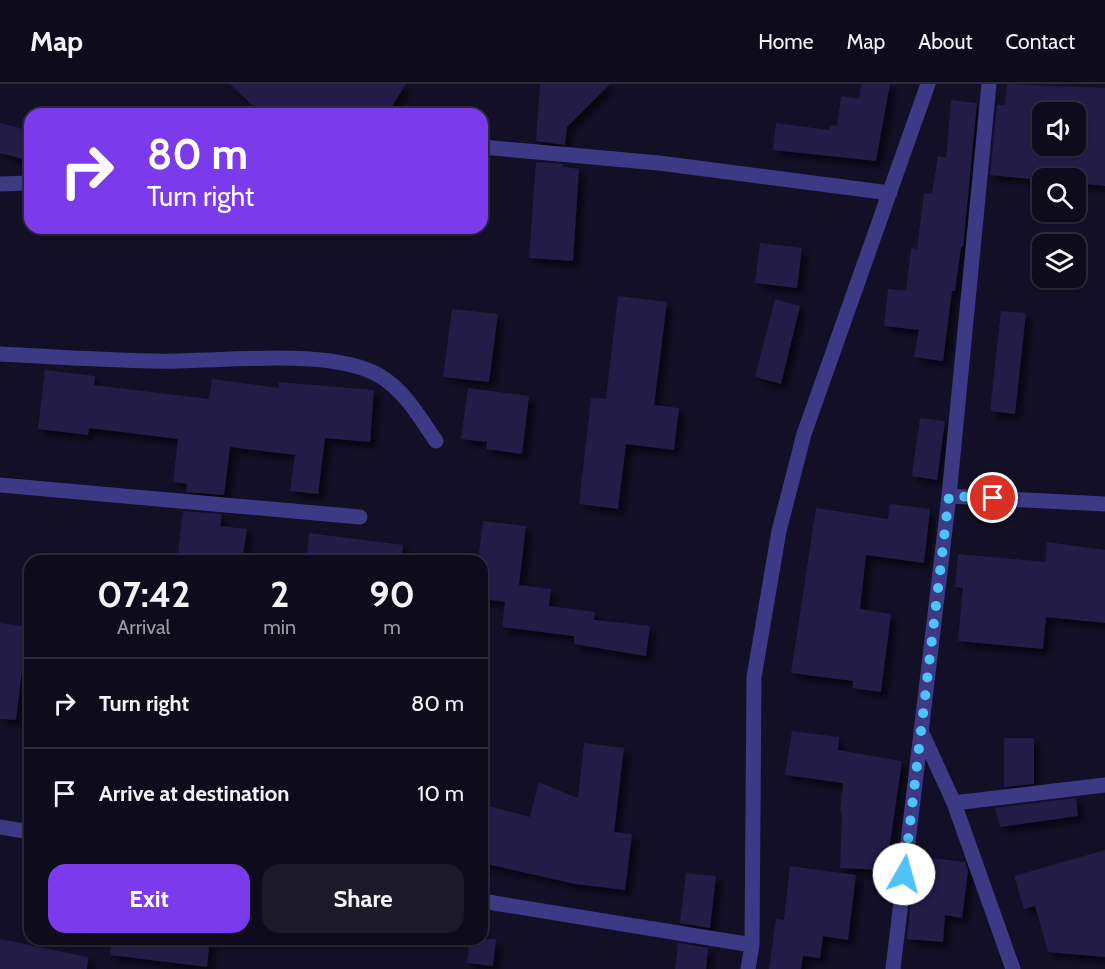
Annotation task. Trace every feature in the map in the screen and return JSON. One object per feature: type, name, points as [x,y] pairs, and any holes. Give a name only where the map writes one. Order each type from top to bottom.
[{"type":"street","points":[[748,969],[752,945],[754,677],[779,531],[804,434],[928,84]]},
{"type":"street","points":[[893,969],[949,496],[989,84]]},
{"type":"street","points":[[488,148],[659,162],[890,194]]},
{"type":"street","points":[[0,184],[24,183]]},
{"type":"street","points":[[0,354],[156,361],[317,359],[347,362],[380,376],[404,396],[436,441]]},
{"type":"street","points":[[0,485],[360,517]]},
{"type":"street","points":[[949,496],[1105,504]]},
{"type":"street","points":[[921,731],[954,803],[1013,969]]},
{"type":"street","points":[[954,803],[1105,785]]},
{"type":"street","points":[[0,827],[24,831]]},
{"type":"street","points":[[488,902],[752,945]]},
{"type":"building","points":[[230,84],[406,84],[391,108],[255,108]]},
{"type":"building","points":[[540,84],[610,84],[567,127],[565,145],[536,141]]},
{"type":"building","points":[[861,84],[890,84],[876,161],[773,150],[776,123],[829,130],[830,125],[837,126],[841,96],[859,99]]},
{"type":"building","points":[[1007,84],[1105,88],[1105,186],[1086,184],[1086,168],[1032,168],[1032,179],[990,175],[997,105],[1005,105]]},
{"type":"building","points":[[951,100],[977,103],[963,247],[961,247],[955,291],[952,291],[943,361],[914,357],[919,330],[884,326],[888,289],[906,291],[911,248],[917,249],[924,193],[932,194],[938,156],[946,158]]},
{"type":"building","points":[[0,123],[24,129],[24,159],[0,153]]},
{"type":"building","points":[[536,162],[563,164],[563,167],[579,169],[573,261],[529,258]]},
{"type":"building","points":[[760,243],[802,248],[797,288],[755,283]]},
{"type":"building","points":[[618,296],[667,302],[654,405],[679,408],[674,450],[626,444],[618,509],[579,504],[591,398],[606,399]]},
{"type":"building","points":[[775,299],[800,306],[781,384],[755,377]]},
{"type":"building","points":[[452,309],[498,314],[489,382],[443,377]]},
{"type":"building","points":[[1001,311],[1026,313],[1015,414],[990,411]]},
{"type":"building","points":[[45,370],[95,376],[94,385],[209,399],[212,379],[279,388],[279,382],[374,390],[370,442],[325,438],[318,494],[290,491],[295,455],[230,447],[224,495],[186,492],[187,484],[173,482],[178,439],[89,428],[88,435],[38,429]]},
{"type":"building","points":[[468,388],[529,396],[522,454],[486,449],[487,442],[461,439]]},
{"type":"building","points":[[920,418],[945,421],[937,480],[912,476]]},
{"type":"building","points":[[890,504],[930,509],[924,563],[866,555],[860,609],[891,614],[881,692],[852,688],[853,681],[791,673],[816,508],[888,519]]},
{"type":"building","points":[[183,511],[222,514],[220,526],[247,529],[243,555],[178,555]]},
{"type":"building","points":[[483,521],[526,526],[519,585],[551,589],[549,606],[595,612],[594,620],[650,626],[646,656],[574,644],[574,636],[502,627],[505,602],[488,600],[488,555],[479,555]]},
{"type":"building","points":[[309,533],[403,545],[402,555],[307,555]]},
{"type":"building","points":[[1047,542],[1105,550],[1105,623],[1046,617],[1043,649],[958,641],[963,588],[955,587],[958,554],[1045,562]]},
{"type":"building","points":[[0,623],[24,626],[24,662],[16,720],[0,719]]},
{"type":"building","points":[[792,731],[839,737],[838,750],[902,761],[886,870],[840,868],[842,813],[840,812],[843,783],[785,775]]},
{"type":"building","points":[[1004,738],[1034,738],[1034,784],[1004,787]]},
{"type":"building","points":[[584,743],[624,748],[614,832],[632,834],[625,890],[575,884],[488,864],[488,806],[530,817],[539,782],[578,798]]},
{"type":"building","points":[[1076,798],[1078,816],[1000,827],[995,808]]},
{"type":"building","points":[[1105,850],[1105,957],[1048,952],[1035,906],[1024,909],[1014,876]]},
{"type":"building","points":[[916,856],[965,862],[968,871],[962,918],[945,915],[943,942],[907,939]]},
{"type":"building","points":[[790,866],[856,875],[848,940],[823,936],[820,958],[803,956],[801,969],[769,969],[776,919],[784,920]]},
{"type":"building","points":[[686,873],[716,876],[710,928],[680,923]]},
{"type":"building","points":[[0,939],[88,957],[87,969],[0,969]]},
{"type":"building","points":[[488,939],[496,939],[493,966],[467,963],[469,945],[488,945]]},
{"type":"building","points":[[678,943],[708,948],[706,969],[675,969]]},
{"type":"building","points":[[111,945],[209,945],[207,967],[110,955]]},
{"type":"route","points":[[904,874],[949,496],[993,498]]}]
